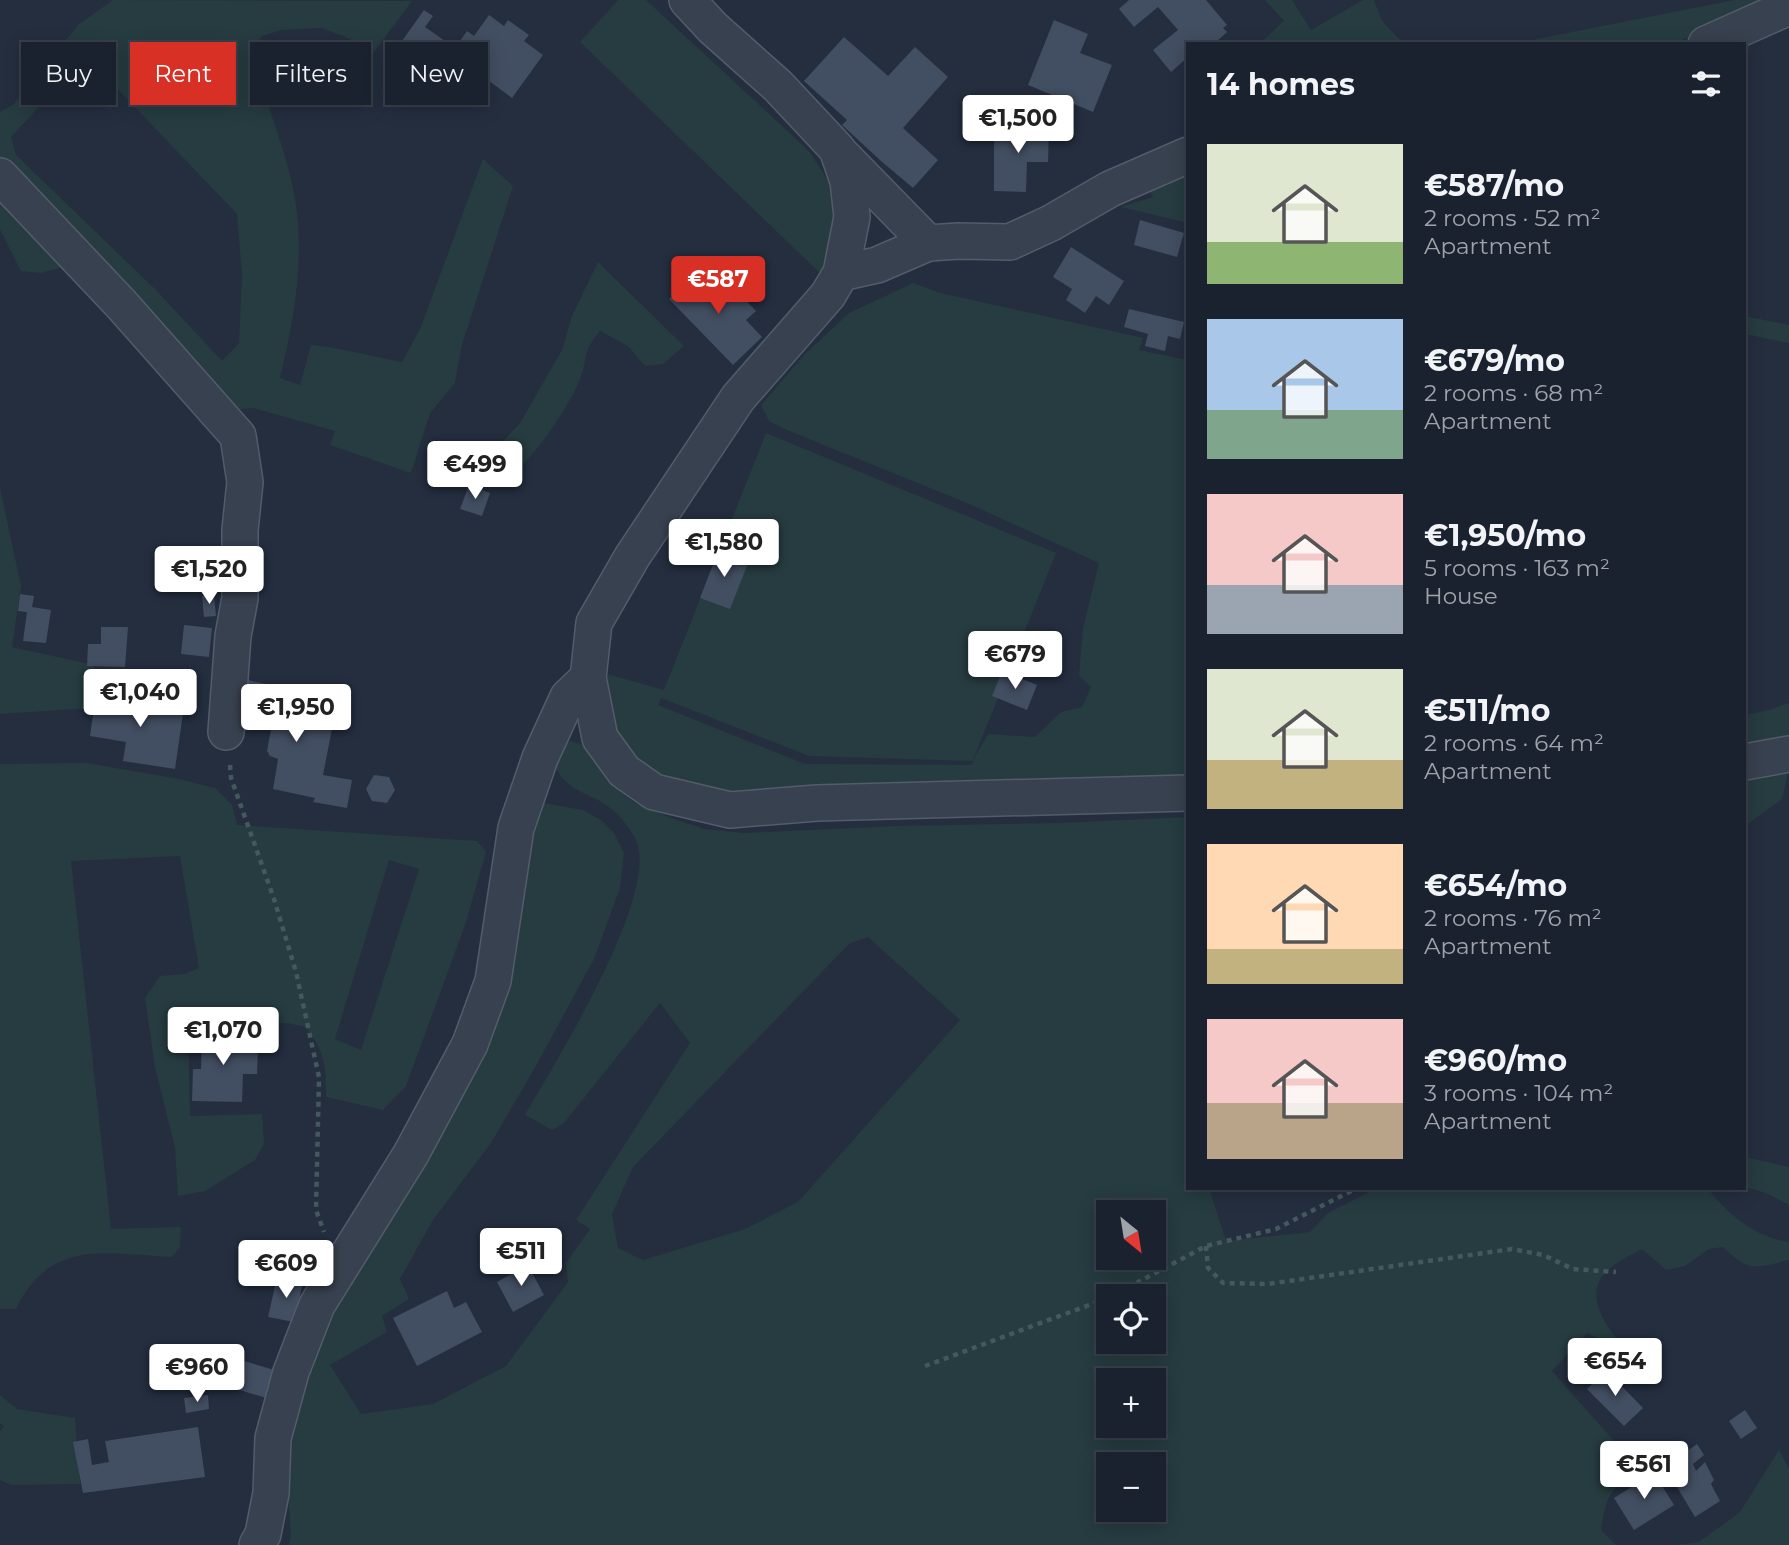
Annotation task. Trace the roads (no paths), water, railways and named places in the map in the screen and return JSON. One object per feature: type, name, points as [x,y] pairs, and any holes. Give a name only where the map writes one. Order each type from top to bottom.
[{"type":"street","points":[[687,0],[713,28],[778,86],[928,243]]},
{"type":"street","points":[[1710,42],[1789,7]]},
{"type":"street","points":[[837,149],[848,181],[852,217],[841,273],[828,295],[738,398],[632,557],[594,623],[588,678],[600,738],[624,771],[654,792],[730,810],[845,802],[1186,793]]},
{"type":"street","points":[[841,273],[877,265],[928,243],[1010,242],[1051,223],[1110,189],[1186,156]]},
{"type":"street","points":[[0,176],[122,305],[238,436],[245,482],[240,530],[240,598],[233,636],[226,732]]},
{"type":"street","points":[[257,1545],[263,1534],[271,1493],[273,1438],[291,1373],[317,1306],[411,1154],[470,1044],[493,981],[516,828],[540,758],[568,697],[588,678]]},
{"type":"street","points":[[1746,762],[1789,754]]}]
